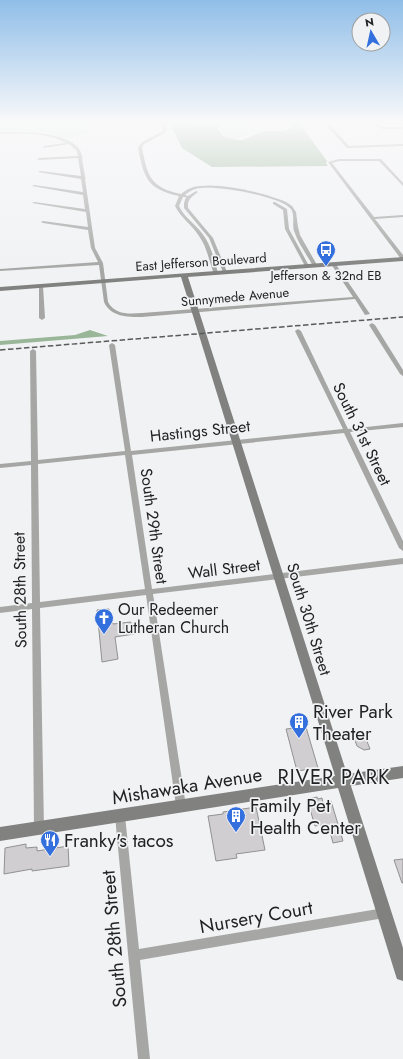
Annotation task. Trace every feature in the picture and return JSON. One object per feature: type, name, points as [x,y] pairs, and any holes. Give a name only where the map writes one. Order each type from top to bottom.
[{"type":"street","points":[[43,172],[84,178]]},
{"type":"street","points":[[83,172],[94,251],[101,263],[104,281]]},
{"type":"street","points":[[148,172],[150,180],[166,191],[189,197]]},
{"type":"street","points":[[338,172],[403,258]]},
{"type":"street","points":[[392,172],[403,185]]},
{"type":"street","points":[[34,186],[86,194]]},
{"type":"street","points":[[216,273],[204,240],[178,209],[178,204],[182,196],[195,189],[220,186],[233,188],[288,204],[294,212],[298,236],[315,265]]},
{"type":"street","points":[[225,272],[208,234],[187,211],[185,203],[189,197],[199,191],[219,189],[281,206],[286,213],[286,223],[290,236],[307,266]]},
{"type":"street","points":[[34,203],[88,211]]},
{"type":"street","points":[[372,218],[403,216]]},
{"type":"street","points":[[43,222],[91,229]]},
{"type":"street","name":"East Jefferson Boulevard","points":[[0,289],[403,258]]},
{"type":"street","points":[[0,270],[101,263]]},
{"type":"street","points":[[333,264],[366,314]]},
{"type":"street","name":"South 30th Street","points":[[184,275],[403,973]]},
{"type":"street","name":"Sunnymede Avenue","points":[[104,281],[107,306],[116,313],[133,316],[356,298]]},
{"type":"street","points":[[41,286],[42,318]]},
{"type":"street","points":[[372,325],[403,374]]},
{"type":"street","name":"South 31st Street","points":[[298,331],[403,548]]},
{"type":"street","name":"South 29th Street","points":[[112,345],[181,806]]},
{"type":"street","name":"South 28th Street","points":[[33,351],[39,828]]},
{"type":"street","name":"Hastings Street","points":[[0,466],[403,425]]},
{"type":"street","name":"Wall Street","points":[[0,610],[403,561]]},
{"type":"street","name":"Mishawaka Avenue","points":[[0,834],[403,772]]},
{"type":"street","name":"South 28th Street","points":[[120,816],[144,1059]]},
{"type":"street","name":"Nursery Court","points":[[134,955],[219,942],[384,912]]},
{"type":"green space","points":[[90,330],[108,336],[0,345],[0,341],[75,335]]},
{"type":"building","name":"Our Redeemer Lutheran Church","points":[[109,609],[110,621],[112,621],[113,624],[131,622],[131,624],[134,624],[135,630],[133,630],[134,634],[115,637],[118,659],[102,662],[97,610]]},
{"type":"building","name":"River Park Theater","points":[[306,727],[318,768],[297,771],[286,729]]},
{"type":"building","points":[[363,731],[370,749],[364,750],[357,746],[352,733]]},
{"type":"building","points":[[317,797],[318,799],[322,798],[323,803],[331,801],[343,841],[333,843],[328,824],[315,826],[307,799]]},
{"type":"building","name":"Family Pet Health Center","points":[[256,807],[265,850],[236,854],[237,858],[216,861],[208,816]]},
{"type":"building","points":[[26,844],[26,848],[37,847],[37,851],[68,846],[69,866],[32,871],[32,869],[4,874],[5,848]]},
{"type":"building","points":[[403,859],[403,883],[402,883],[394,860]]},
{"type":"railway","points":[[0,350],[403,317]]},
{"type":"place","name":"Jefferson & 32nd EB","points":[[326,267]]},
{"type":"place","name":"Our Redeemer Lutheran Church","points":[[104,635]]},
{"type":"place","name":"River Park Theater","points":[[299,739]]},
{"type":"place","name":"Family Pet Health Center","points":[[236,833]]},
{"type":"place","name":"Franky's tacos","points":[[50,857]]},
{"type":"district","name":"RIVER PARK","points":[[334,777]]}]
